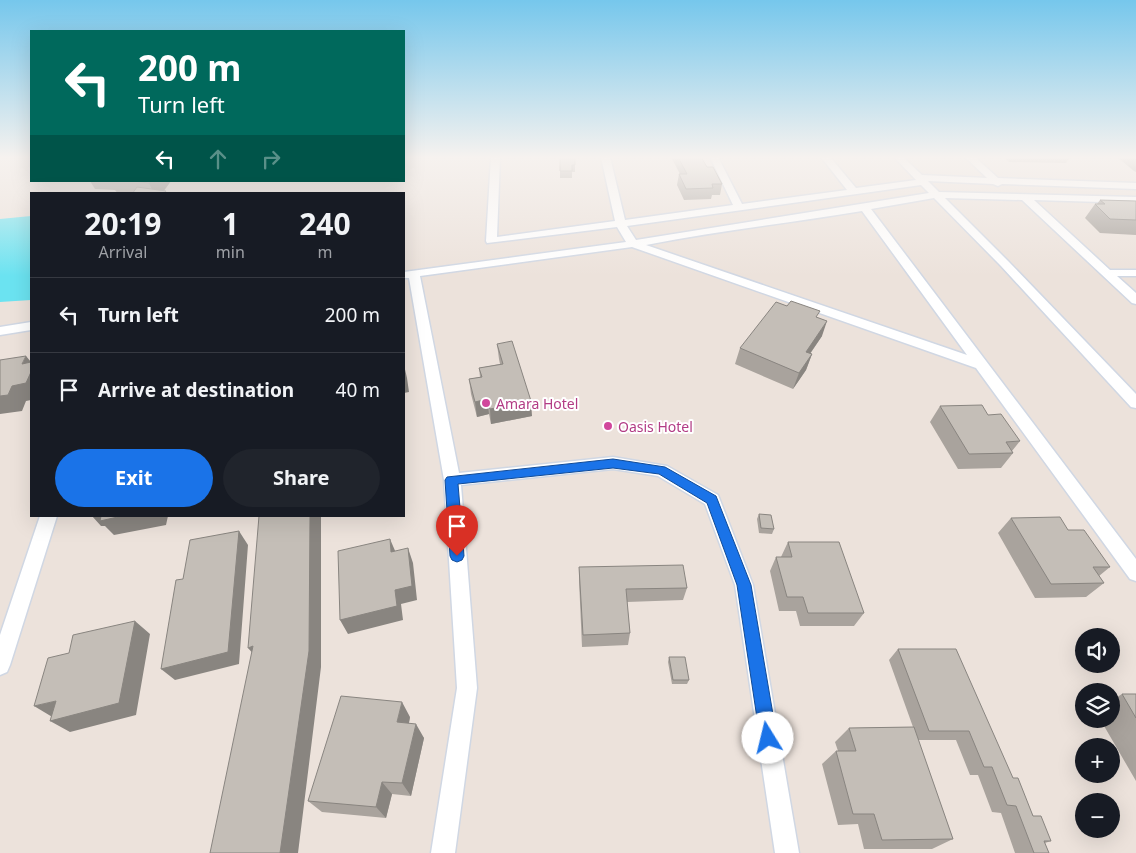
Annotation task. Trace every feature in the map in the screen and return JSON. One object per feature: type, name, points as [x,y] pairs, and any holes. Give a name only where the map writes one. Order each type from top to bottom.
[{"type":"street","points":[[493,197],[491,241],[812,197]]},
{"type":"street","points":[[615,197],[622,224],[633,244],[982,365]]},
{"type":"street","points":[[734,197],[739,207]]},
{"type":"street","points":[[443,853],[467,688],[452,480],[409,275],[633,244],[927,197]]},
{"type":"street","points":[[939,197],[1136,403]]},
{"type":"street","points":[[1005,197],[1136,200]]},
{"type":"street","points":[[1024,197],[1136,300]]},
{"type":"street","points":[[865,208],[1136,573]]},
{"type":"street","points":[[1106,273],[1136,274]]},
{"type":"street","points":[[0,331],[30,326]]},
{"type":"street","points":[[452,480],[613,463],[661,470],[712,500],[744,585],[787,853]]},
{"type":"street","points":[[0,664],[50,517]]},
{"type":"water","points":[[30,216],[30,300],[0,302],[0,219]]},
{"type":"building","points":[[1100,200],[1136,201],[1136,220],[1110,219],[1095,204],[1105,204]]},
{"type":"building","points":[[791,301],[820,311],[816,317],[827,321],[806,352],[812,354],[799,373],[740,348],[776,302],[787,306]]},
{"type":"building","points":[[512,341],[531,401],[490,409],[487,399],[475,402],[469,379],[482,377],[479,368],[503,364],[497,344]]},
{"type":"building","points":[[26,356],[22,364],[30,362],[30,374],[26,383],[12,386],[8,395],[0,396],[0,360]]},
{"type":"building","points":[[982,405],[988,415],[1001,414],[1020,441],[1006,442],[1013,453],[969,454],[940,406]]},
{"type":"building","points":[[759,514],[771,515],[774,529],[761,528]]},
{"type":"building","points":[[101,517],[118,517],[100,521]]},
{"type":"building","points":[[259,517],[310,517],[309,651],[280,853],[210,853],[253,646],[248,648]]},
{"type":"building","points":[[1060,517],[1068,530],[1084,530],[1110,567],[1093,567],[1104,583],[1051,584],[1011,518]]},
{"type":"building","points":[[239,531],[228,652],[161,669],[176,580],[183,579],[190,540]]},
{"type":"building","points":[[390,539],[391,552],[408,548],[412,586],[395,590],[397,606],[340,620],[338,551]]},
{"type":"building","points":[[788,542],[839,542],[864,613],[808,613],[803,597],[787,597],[776,557],[792,557]]},
{"type":"building","points":[[683,565],[687,588],[626,589],[630,633],[583,635],[579,567]]},
{"type":"building","points":[[135,621],[119,703],[50,721],[56,701],[34,706],[48,658],[69,653],[73,635]]},
{"type":"building","points":[[898,649],[956,649],[1013,778],[1018,778],[1033,816],[1041,816],[1051,841],[1044,841],[1049,853],[1034,853],[1016,806],[1007,805],[992,767],[984,767],[969,731],[929,731]]},
{"type":"building","points":[[669,657],[685,657],[689,680],[673,680]]},
{"type":"building","points":[[1122,694],[1136,694],[1136,718]]},
{"type":"building","points":[[341,696],[402,702],[397,722],[416,724],[402,783],[382,782],[376,807],[308,801]]},
{"type":"building","points":[[914,727],[953,839],[882,840],[874,814],[853,814],[836,751],[856,751],[849,728]]},
{"type":"place","name":"Amara Hotel","points":[[486,403]]},
{"type":"place","name":"Oasis Hotel","points":[[608,426]]},
{"type":"route","points":[[457,556],[452,480],[613,463],[661,470],[712,500],[744,585],[768,738]]}]
